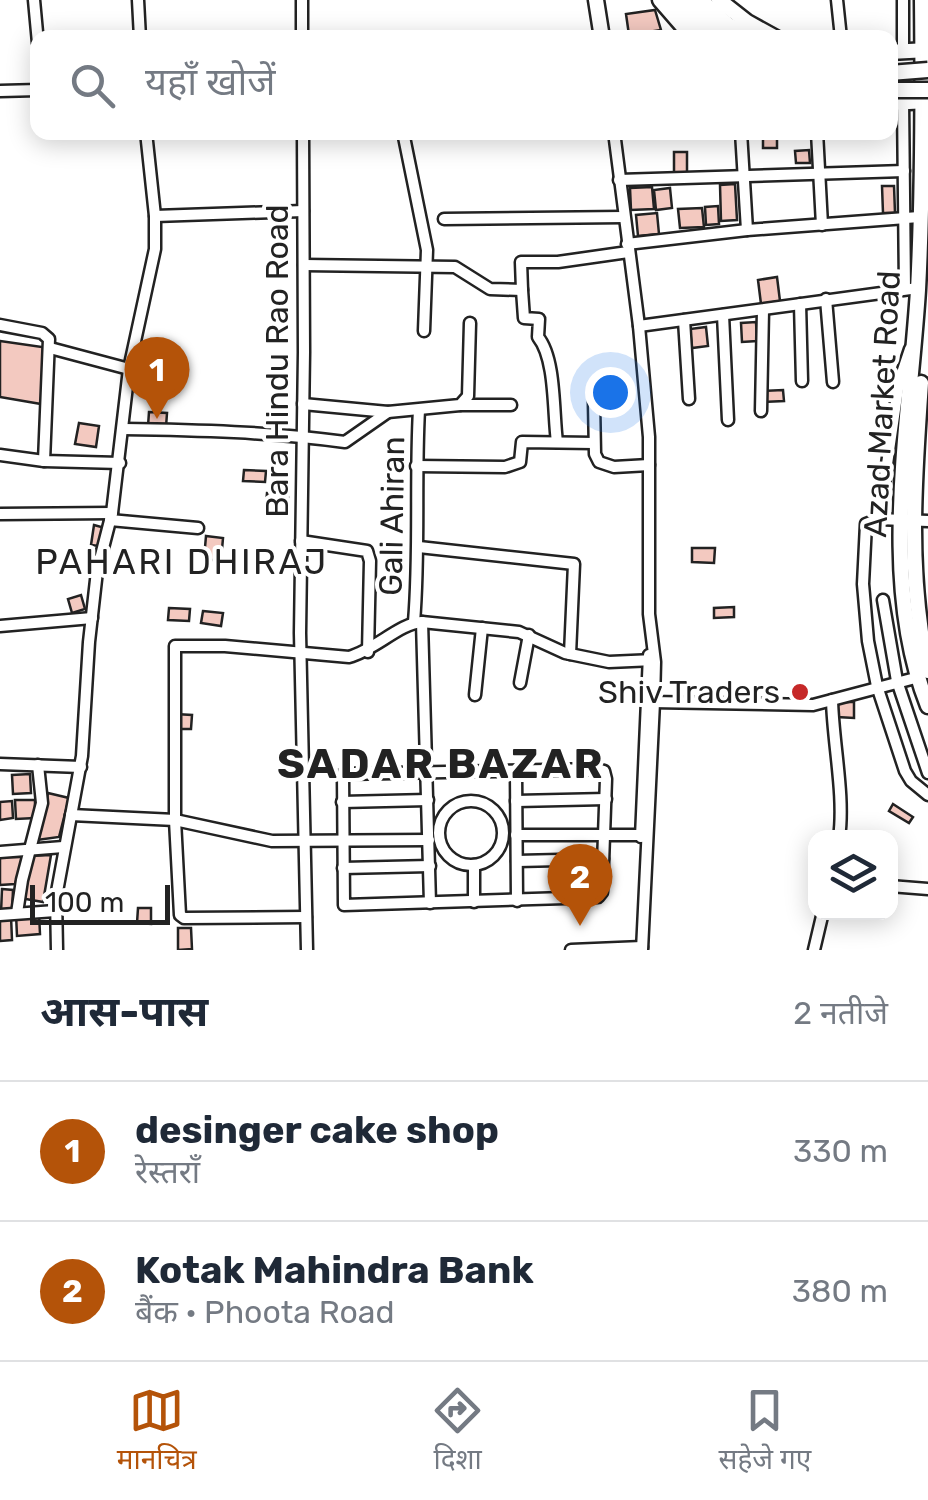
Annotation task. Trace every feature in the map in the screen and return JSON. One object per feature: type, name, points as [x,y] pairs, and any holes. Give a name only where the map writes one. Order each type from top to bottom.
[{"type":"main road","points":[[596,0],[601,30]]},
{"type":"main road","points":[[660,0],[687,30]]},
{"type":"main road","points":[[674,0],[702,30]]},
{"type":"main road","points":[[688,0],[719,30]]},
{"type":"main road","points":[[701,0],[738,30]]},
{"type":"main road","points":[[719,0],[762,30]]},
{"type":"main road","name":"Azad Market Road","points":[[914,521],[912,218],[926,98],[922,0]]},
{"type":"main road","points":[[898,52],[925,50]]},
{"type":"main road","points":[[898,72],[928,70]]},
{"type":"main road","points":[[898,92],[926,98]]},
{"type":"main road","points":[[898,102],[926,98]]},
{"type":"main road","name":"Azad Market Road","points":[[928,247],[914,521],[900,576],[908,635],[924,674],[928,706]]},
{"type":"street","points":[[34,0],[37,30]]},
{"type":"street","points":[[138,0],[140,30]]},
{"type":"street","points":[[302,0],[302,30]]},
{"type":"street","points":[[837,0],[840,30]]},
{"type":"street","points":[[898,43],[903,0]]},
{"type":"street","points":[[0,91],[30,90]]},
{"type":"street","points":[[556,442],[552,375],[538,338],[539,319],[524,318],[521,262],[558,262],[746,230],[912,218],[898,112]]},
{"type":"street","points":[[57,950],[55,911],[63,847],[81,767],[97,571],[120,463],[129,369],[156,249],[147,140]]},
{"type":"street","name":"Bara Hindu Rao Road","points":[[303,140],[300,653],[307,950]]},
{"type":"street","points":[[405,140],[426,236],[424,331]]},
{"type":"street","points":[[615,140],[639,326],[649,465],[651,661],[639,948]]},
{"type":"street","points":[[741,140],[746,230]]},
{"type":"street","points":[[816,140],[822,224]]},
{"type":"street","points":[[620,180],[904,171]]},
{"type":"street","points":[[155,216],[303,211]]},
{"type":"street","points":[[444,220],[624,217]]},
{"type":"street","points":[[304,265],[455,267],[490,288],[522,290]]},
{"type":"street","points":[[639,326],[911,288]]},
{"type":"street","points":[[826,299],[833,382]]},
{"type":"street","points":[[800,304],[802,382]]},
{"type":"street","points":[[762,411],[764,310]]},
{"type":"street","points":[[723,315],[728,420]]},
{"type":"street","points":[[684,320],[689,399]]},
{"type":"street","points":[[460,405],[468,396],[470,323]]},
{"type":"street","points":[[0,325],[42,333],[49,339],[44,461]]},
{"type":"street","points":[[879,519],[899,382],[914,339]]},
{"type":"street","points":[[50,348],[129,369]]},
{"type":"street","points":[[594,402],[594,443],[596,458],[602,466],[649,465]]},
{"type":"street","points":[[304,404],[388,412],[511,405]]},
{"type":"street","name":"Gali Ahiran","points":[[368,652],[418,622],[419,410]]},
{"type":"street","points":[[123,430],[244,430],[345,442],[388,412]]},
{"type":"street","points":[[416,466],[505,467],[520,462],[522,442],[594,443]]},
{"type":"street","points":[[0,455],[44,461],[120,463]]},
{"type":"street","points":[[0,514],[111,516],[198,528]]},
{"type":"street","points":[[914,521],[868,522],[864,528],[863,584],[877,686],[911,782],[928,795]]},
{"type":"street","points":[[302,541],[367,551],[368,652],[349,656],[174,646],[175,820],[182,917],[306,917]]},
{"type":"street","points":[[419,547],[574,564],[570,654]]},
{"type":"street","points":[[883,600],[896,682],[928,772]]},
{"type":"street","points":[[0,626],[92,618]]},
{"type":"street","points":[[430,904],[433,836],[418,622],[529,635],[570,654],[610,662],[651,661]]},
{"type":"street","points":[[475,695],[482,628]]},
{"type":"street","points":[[520,683],[529,635]]},
{"type":"street","points":[[650,702],[813,705],[924,674]]},
{"type":"street","points":[[832,700],[840,830]]},
{"type":"street","points":[[639,948],[641,834],[650,702]]},
{"type":"street","points":[[0,764],[81,767]]},
{"type":"street","points":[[18,913],[42,803],[38,765]]},
{"type":"street","points":[[601,770],[606,776],[602,892],[598,897],[517,902],[346,906],[342,774],[427,774],[601,770]]},
{"type":"street","points":[[516,772],[517,902]]},
{"type":"street","points":[[342,802],[428,800]]},
{"type":"street","points":[[516,801],[606,800]]},
{"type":"street","points":[[468,802],[488,806],[496,814],[503,834],[496,854],[474,865],[457,862],[433,836],[450,810],[468,802]]},
{"type":"street","points":[[71,815],[175,820],[272,840],[304,842],[453,832]]},
{"type":"street","points":[[503,834],[641,834]]},
{"type":"street","points":[[0,852],[63,847]]},
{"type":"street","points":[[517,861],[604,859]]},
{"type":"street","points":[[474,865],[474,902]]},
{"type":"street","points":[[343,868],[430,866]]},
{"type":"street","points":[[898,887],[928,889]]},
{"type":"street","points":[[0,915],[55,911]]},
{"type":"street","points":[[814,950],[821,920]]},
{"type":"street","points":[[571,950],[639,948]]},
{"type":"building","points":[[655,10],[661,30],[628,30],[626,14]]},
{"type":"building","points":[[763,140],[777,140],[777,148],[763,148]]},
{"type":"building","points":[[809,150],[810,163],[796,163],[795,151]]},
{"type":"building","points":[[674,152],[687,152],[687,175],[674,175]]},
{"type":"building","points":[[735,184],[737,220],[721,221],[720,185]]},
{"type":"building","points":[[882,186],[894,186],[895,213],[883,213]]},
{"type":"building","points":[[652,187],[654,209],[631,210],[630,188]]},
{"type":"building","points":[[670,188],[672,208],[656,210],[654,190]]},
{"type":"building","points":[[718,206],[719,224],[706,225],[705,207]]},
{"type":"building","points":[[702,208],[704,227],[680,228],[678,209]]},
{"type":"building","points":[[657,213],[659,234],[638,236],[636,215]]},
{"type":"building","points":[[777,277],[780,301],[761,304],[758,280]]},
{"type":"building","points":[[756,322],[757,341],[742,342],[741,323]]},
{"type":"building","points":[[706,327],[708,346],[692,348],[690,329]]},
{"type":"building","points":[[0,341],[49,348],[41,404],[0,397]]},
{"type":"building","points":[[783,390],[784,401],[763,402],[762,391]]},
{"type":"building","points":[[149,412],[167,413],[166,427],[148,426]]},
{"type":"building","points":[[79,423],[99,426],[96,447],[75,444]]},
{"type":"building","points":[[244,470],[266,471],[265,482],[243,481]]},
{"type":"building","points":[[267,493],[288,495],[288,504],[266,503]]},
{"type":"building","points":[[94,525],[105,528],[99,546],[91,545]]},
{"type":"building","points":[[206,536],[223,538],[221,561],[204,559]]},
{"type":"building","points":[[692,548],[715,548],[714,563],[692,562]]},
{"type":"building","points":[[81,595],[85,609],[72,613],[68,599]]},
{"type":"building","points":[[734,607],[734,617],[714,618],[714,608]]},
{"type":"building","points":[[169,608],[190,609],[189,621],[168,620]]},
{"type":"building","points":[[203,611],[223,613],[221,626],[201,623]]},
{"type":"building","points":[[837,702],[854,702],[854,718],[837,717]]},
{"type":"building","points":[[175,714],[192,715],[191,729],[174,729]]},
{"type":"building","points":[[30,774],[31,793],[13,794],[12,775]]},
{"type":"building","points":[[48,793],[69,798],[59,837],[37,840]]},
{"type":"building","points":[[15,800],[35,800],[35,818],[16,819]]},
{"type":"building","points":[[12,801],[13,818],[0,820],[0,802]]},
{"type":"building","points":[[893,804],[913,817],[909,823],[889,811]]},
{"type":"building","points":[[51,855],[43,902],[20,898],[29,856]]},
{"type":"building","points":[[0,857],[23,857],[15,884],[0,885]]},
{"type":"building","points":[[2,889],[13,890],[12,913],[1,913]]},
{"type":"building","points":[[138,908],[151,908],[151,924],[137,923]]},
{"type":"building","points":[[39,913],[40,934],[17,936],[16,914]]},
{"type":"building","points":[[0,916],[11,916],[12,940],[0,941]]},
{"type":"building","points":[[178,928],[191,928],[192,949],[178,950]]},
{"type":"place","name":"desinger cake shop","points":[[157,419]]},
{"type":"place","name":"Shiv Traders","points":[[800,692]]},
{"type":"place","name":"Kotak Mahindra Bank","points":[[580,926]]},
{"type":"district","name":"PAHARI DHIRAJ","points":[[182,562]]},
{"type":"district","name":"SADAR BAZAR","points":[[441,763]]}]
